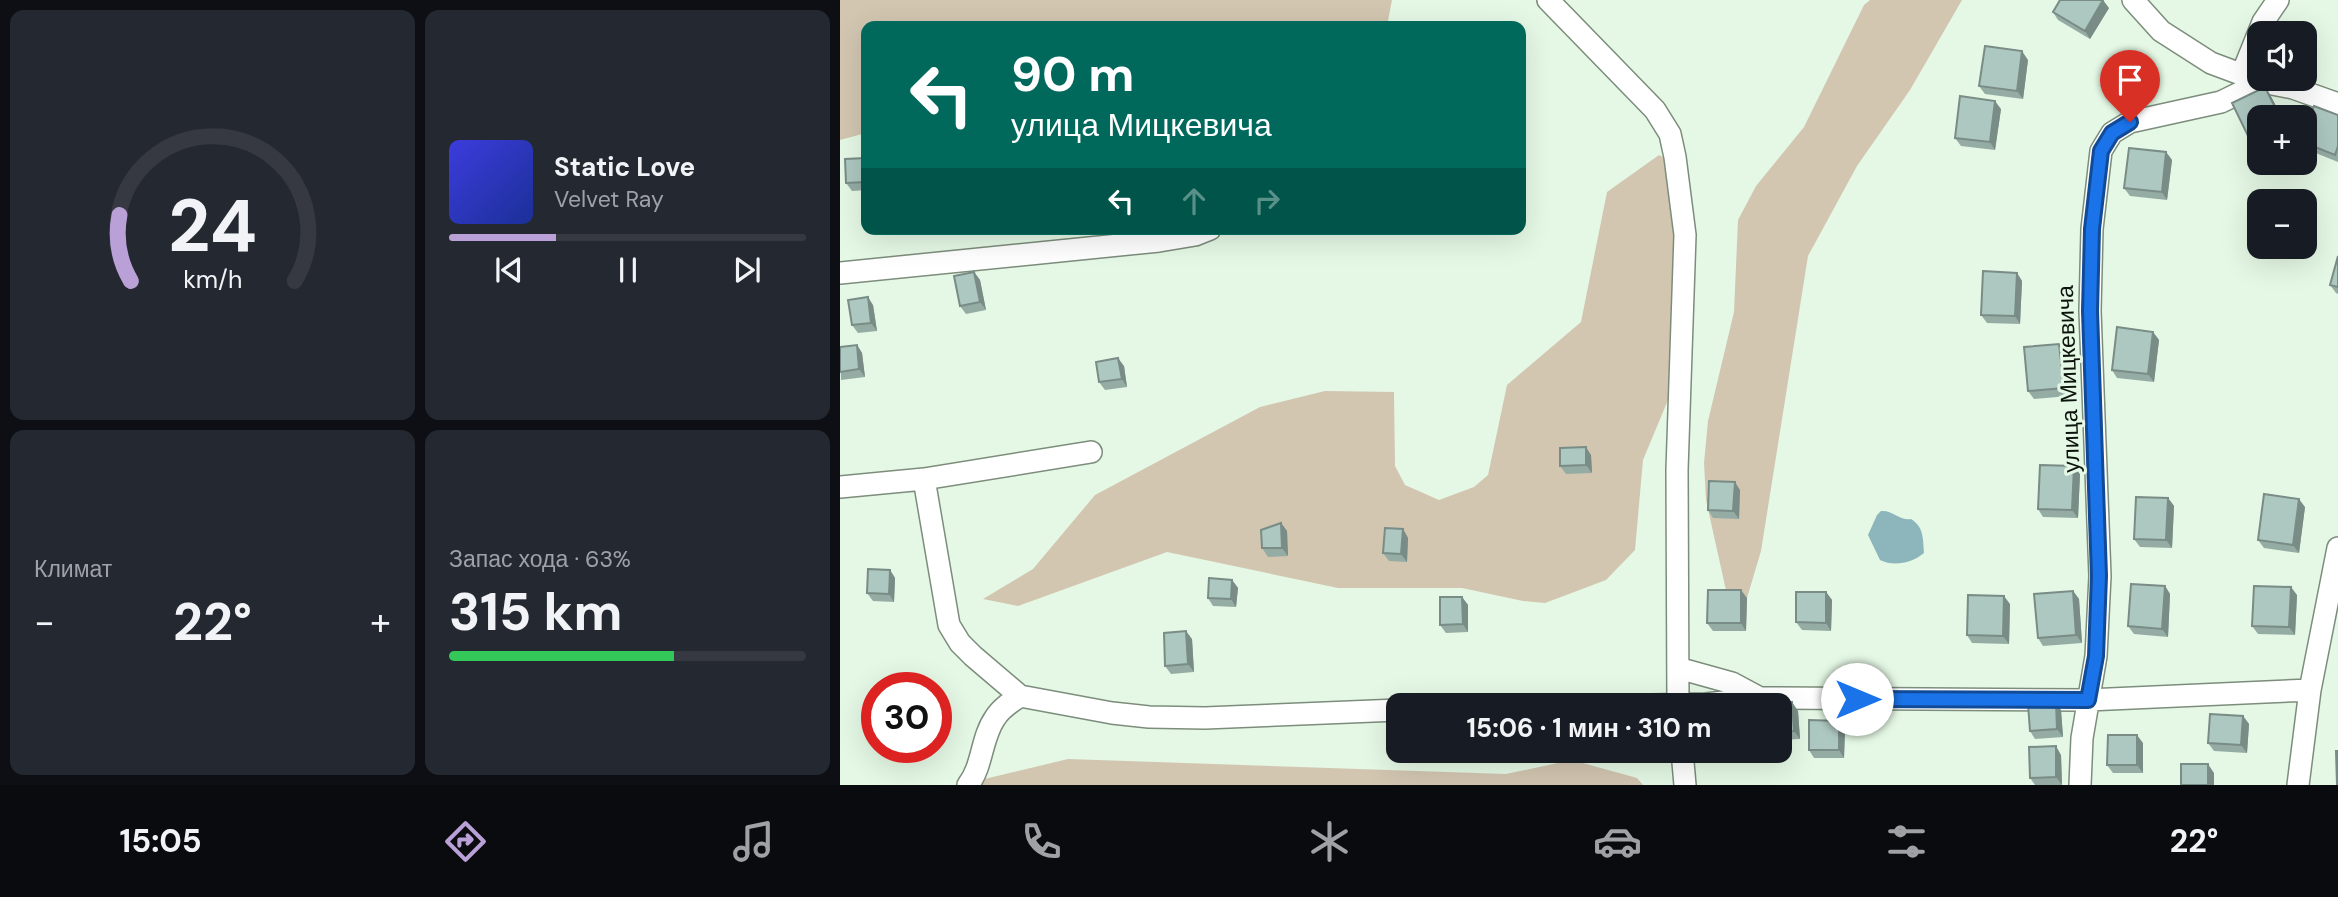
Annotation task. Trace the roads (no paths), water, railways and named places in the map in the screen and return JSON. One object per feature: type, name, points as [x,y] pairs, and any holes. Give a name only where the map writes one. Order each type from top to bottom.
[{"type":"street","points":[[1548,0],[1656,110],[1670,134],[1675,157],[1685,235],[1677,470],[1678,693]]},
{"type":"street","points":[[2133,0],[2161,31],[2211,63],[2247,76]]},
{"type":"street","points":[[2264,21],[2278,0]]},
{"type":"street","name":"улица Мицкевича","points":[[2080,785],[2082,738],[2096,656],[2099,576],[2090,311],[2092,229],[2101,151],[2112,133],[2130,122],[2221,102],[2247,82]]},
{"type":"street","points":[[2301,91],[2338,104]]},
{"type":"street","points":[[840,273],[1159,241],[1195,235]]},
{"type":"street","points":[[840,487],[924,479],[1091,452]]},
{"type":"street","points":[[924,479],[949,625],[960,643],[999,680],[1020,695],[1112,713],[1149,717],[1205,718],[1386,710]]},
{"type":"street","points":[[2298,785],[2310,690],[2338,548]]},
{"type":"street","points":[[1678,668],[1732,683],[1751,693]]},
{"type":"street","points":[[1792,698],[2088,700],[2310,690]]},
{"type":"street","points":[[968,785],[975,777],[994,719],[1020,695]]},
{"type":"street","points":[[1683,763],[1685,785]]},
{"type":"water","points":[[1881,511],[1915,522],[1922,534],[1924,553],[1903,563],[1880,560],[1868,535]]}]
